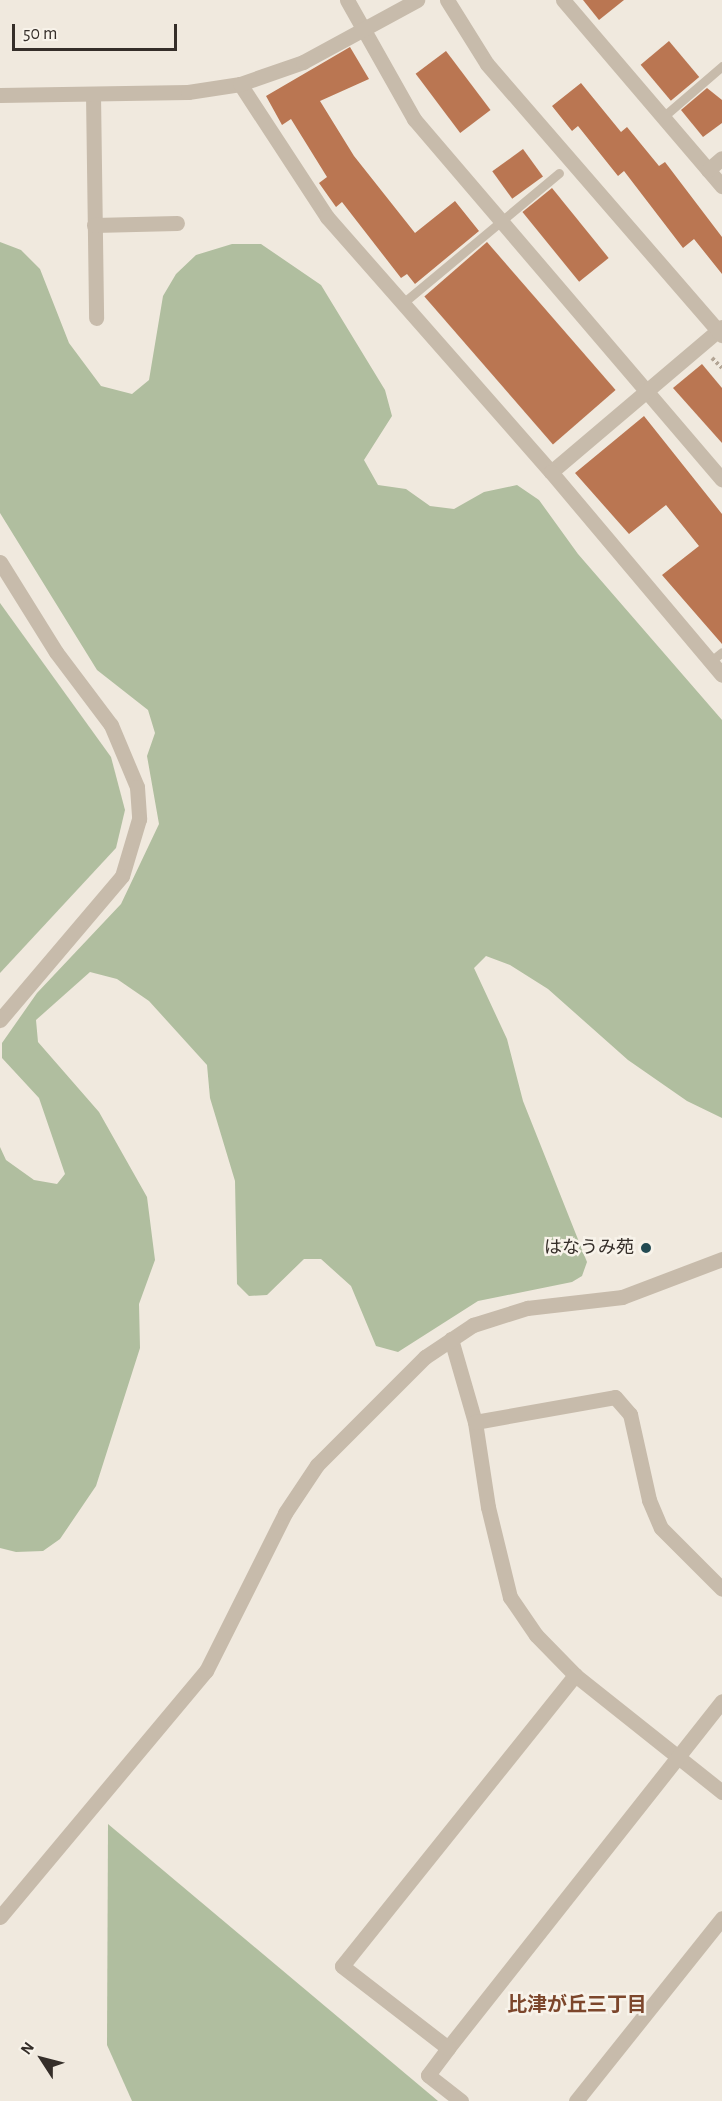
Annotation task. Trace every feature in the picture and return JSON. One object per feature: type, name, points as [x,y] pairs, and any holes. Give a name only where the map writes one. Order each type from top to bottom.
[{"type":"street","points":[[346,0],[360,31],[414,119],[722,479]]},
{"type":"street","points":[[0,94],[93,94],[240,84],[303,62],[417,0]]},
{"type":"street","points":[[447,0],[487,64],[721,331],[551,472]]},
{"type":"street","points":[[564,0],[722,186]]},
{"type":"street","points":[[240,84],[327,217],[716,657],[722,675]]},
{"type":"street","points":[[93,94],[96,318]]},
{"type":"street","points":[[708,170],[722,158]]},
{"type":"street","points":[[94,225],[177,223]]},
{"type":"street","points":[[0,562],[56,652],[111,725],[137,787],[139,819],[122,876],[0,1020]]},
{"type":"street","points":[[0,1917],[206,1671],[285,1513],[317,1465],[425,1357],[473,1325],[527,1308],[622,1298],[722,1259]]},
{"type":"street","points":[[452,1339],[475,1422],[488,1507],[510,1597],[536,1635],[575,1675],[722,1792]]},
{"type":"street","points":[[475,1422],[615,1397],[630,1414],[649,1500],[661,1528],[722,1589]]},
{"type":"street","points":[[448,2048],[342,1966],[575,1675]]},
{"type":"street","points":[[461,2101],[429,2075],[722,1701]]},
{"type":"street","points":[[576,2101],[722,1918]]},
{"type":"lane","points":[[663,117],[722,66]]},
{"type":"lane","points":[[403,303],[559,173]]},
{"type":"green space","points":[[0,242],[21,250],[40,269],[69,343],[101,386],[132,394],[149,380],[163,296],[176,274],[196,255],[232,244],[261,244],[321,285],[385,390],[392,416],[364,460],[378,485],[406,489],[430,506],[454,509],[484,492],[517,485],[539,500],[578,554],[722,720],[722,1118],[687,1101],[628,1060],[548,989],[510,965],[486,956],[474,968],[507,1039],[523,1101],[587,1262],[582,1276],[572,1282],[478,1301],[398,1352],[376,1346],[351,1286],[321,1259],[304,1259],[267,1295],[249,1296],[237,1284],[235,1181],[210,1098],[207,1065],[149,1001],[117,979],[90,972],[36,1020],[38,1042],[99,1112],[147,1197],[155,1260],[139,1304],[140,1348],[96,1486],[60,1539],[43,1551],[16,1552],[0,1548],[0,1147],[6,1160],[34,1180],[57,1184],[65,1174],[39,1098],[2,1058],[2,1043],[37,993],[121,904],[159,824],[147,756],[155,733],[148,710],[97,670],[0,513]]},
{"type":"green space","points":[[0,603],[111,757],[125,810],[116,848],[0,973]]},
{"type":"green space","points":[[108,1824],[438,2101],[132,2101],[107,2045]]},
{"type":"building","points":[[583,0],[624,0],[599,20]]},
{"type":"building","points":[[669,41],[699,77],[671,101],[641,65]]},
{"type":"building","points":[[350,47],[369,79],[320,101],[354,156],[415,233],[455,201],[479,231],[415,284],[407,274],[401,278],[342,202],[336,207],[319,183],[327,177],[291,119],[282,125],[266,96]]},
{"type":"building","points":[[446,51],[491,110],[460,133],[416,74]]},
{"type":"building","points":[[581,83],[621,132],[627,127],[659,166],[665,162],[722,237],[722,274],[694,239],[683,248],[624,171],[618,176],[578,126],[572,131],[552,106]]},
{"type":"building","points":[[707,88],[722,100],[722,123],[703,137],[681,110]]},
{"type":"building","points":[[523,149],[543,177],[512,199],[492,171]]},
{"type":"building","points":[[552,188],[609,258],[579,282],[522,212]]},
{"type":"building","points":[[487,242],[616,390],[553,444],[424,296]]},
{"type":"building","points":[[702,364],[722,388],[722,443],[673,388]]},
{"type":"building","points":[[644,416],[722,514],[722,644],[662,575],[699,546],[666,505],[629,534],[575,473]]},
{"type":"place","name":"はなうみ苑","points":[[646,1248]]},
{"type":"district","name":"比津が丘三丁目","points":[[577,2005]]}]
